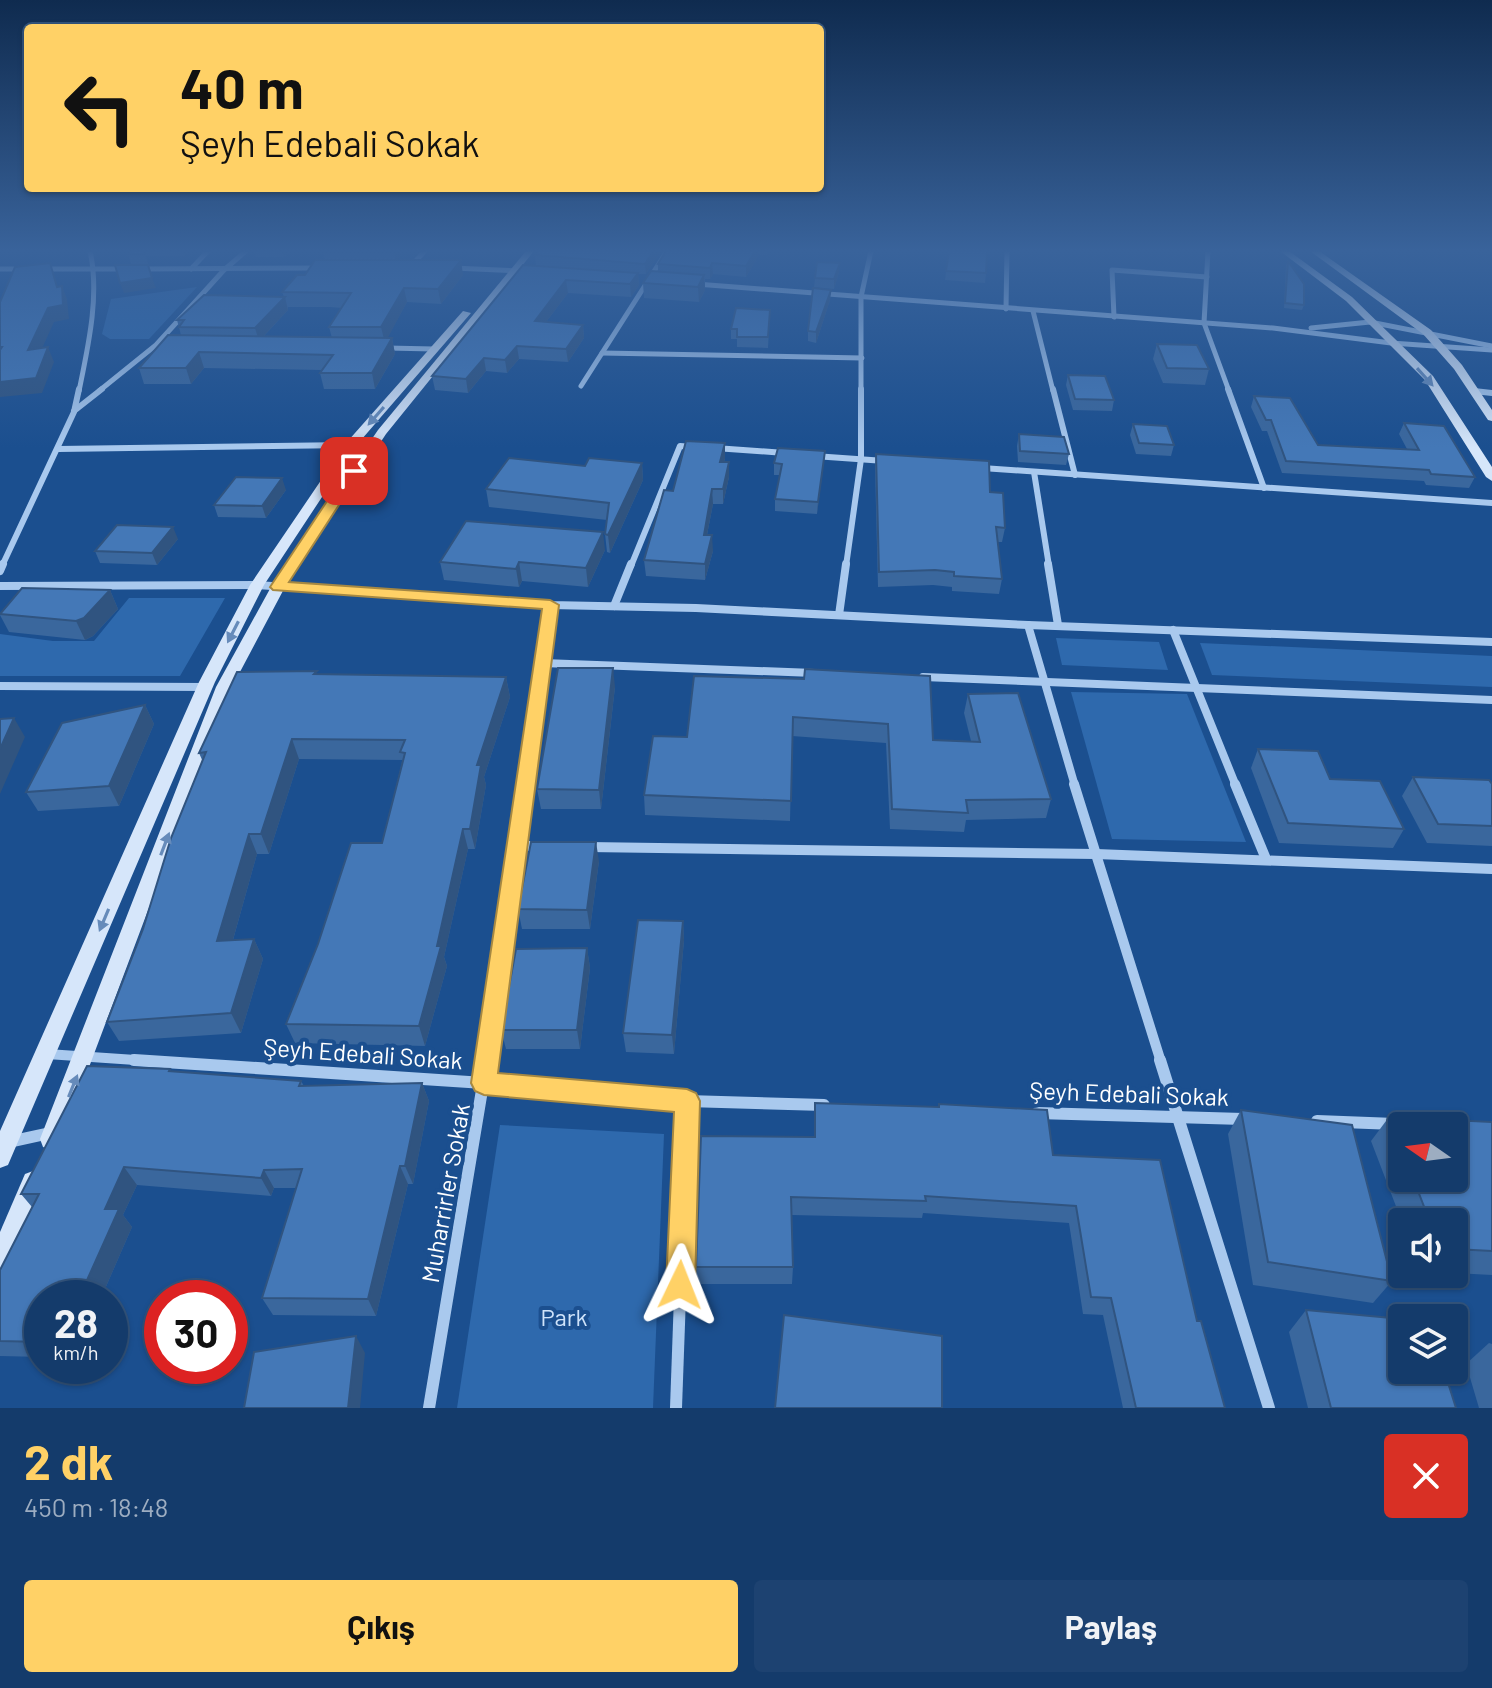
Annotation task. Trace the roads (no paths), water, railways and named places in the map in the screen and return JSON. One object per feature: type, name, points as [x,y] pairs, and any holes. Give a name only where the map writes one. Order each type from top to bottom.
[{"type":"street","points":[[0,571],[74,412],[87,351],[90,317]]},
{"type":"street","points":[[74,412],[156,345],[182,317]]},
{"type":"street","points":[[2,1148],[205,687],[257,585],[351,445],[434,349],[468,317]]},
{"type":"street","points":[[0,1262],[85,1057],[224,687],[278,587],[382,432],[477,317]]},
{"type":"street","points":[[581,386],[624,317]]},
{"type":"street","points":[[839,615],[861,459],[861,317]]},
{"type":"street","points":[[1034,317],[1075,475]]},
{"type":"street","points":[[1110,317],[1280,329],[1441,348],[1492,348]]},
{"type":"street","points":[[1204,317],[1204,323],[1264,488]]},
{"type":"street","points":[[1365,317],[1429,378],[1492,477]]},
{"type":"street","points":[[1406,317],[1427,332],[1441,348],[1492,418]]},
{"type":"street","points":[[1280,329],[1370,322],[1492,348]]},
{"type":"street","points":[[156,345],[171,345]]},
{"type":"street","points":[[373,348],[434,349]]},
{"type":"street","points":[[602,353],[862,358]]},
{"type":"street","points":[[1474,391],[1492,393]]},
{"type":"street","points":[[58,449],[351,445]]},
{"type":"street","points":[[614,606],[680,446],[892,461]]},
{"type":"street","points":[[971,467],[1492,503]]},
{"type":"street","points":[[1034,472],[1058,625]]},
{"type":"street","points":[[0,586],[257,585],[550,605],[1492,642]]},
{"type":"street","name":"Muharrirler Sokak","points":[[429,1408],[484,1083],[550,605]]},
{"type":"street","points":[[1028,625],[1042,681],[1269,1408]]},
{"type":"street","points":[[1173,630],[1266,859]]},
{"type":"street","points":[[543,663],[823,673]]},
{"type":"street","points":[[917,676],[1492,700]]},
{"type":"street","points":[[0,686],[205,687]]},
{"type":"street","points":[[515,846],[547,846]]},
{"type":"street","points":[[578,847],[1096,854],[1492,869]]},
{"type":"street","name":"Şeyh Edebali Sokak","points":[[46,1054],[484,1083],[687,1101],[845,1106]]},
{"type":"street","points":[[676,1408],[687,1101]]},
{"type":"street","name":"Şeyh Edebali Sokak","points":[[1018,1112],[1257,1120]]},
{"type":"street","points":[[1304,1121],[1388,1123]]},
{"type":"street","points":[[2,1148],[54,1132]]},
{"type":"park label","name":"Park","points":[[564,1316]]}]
